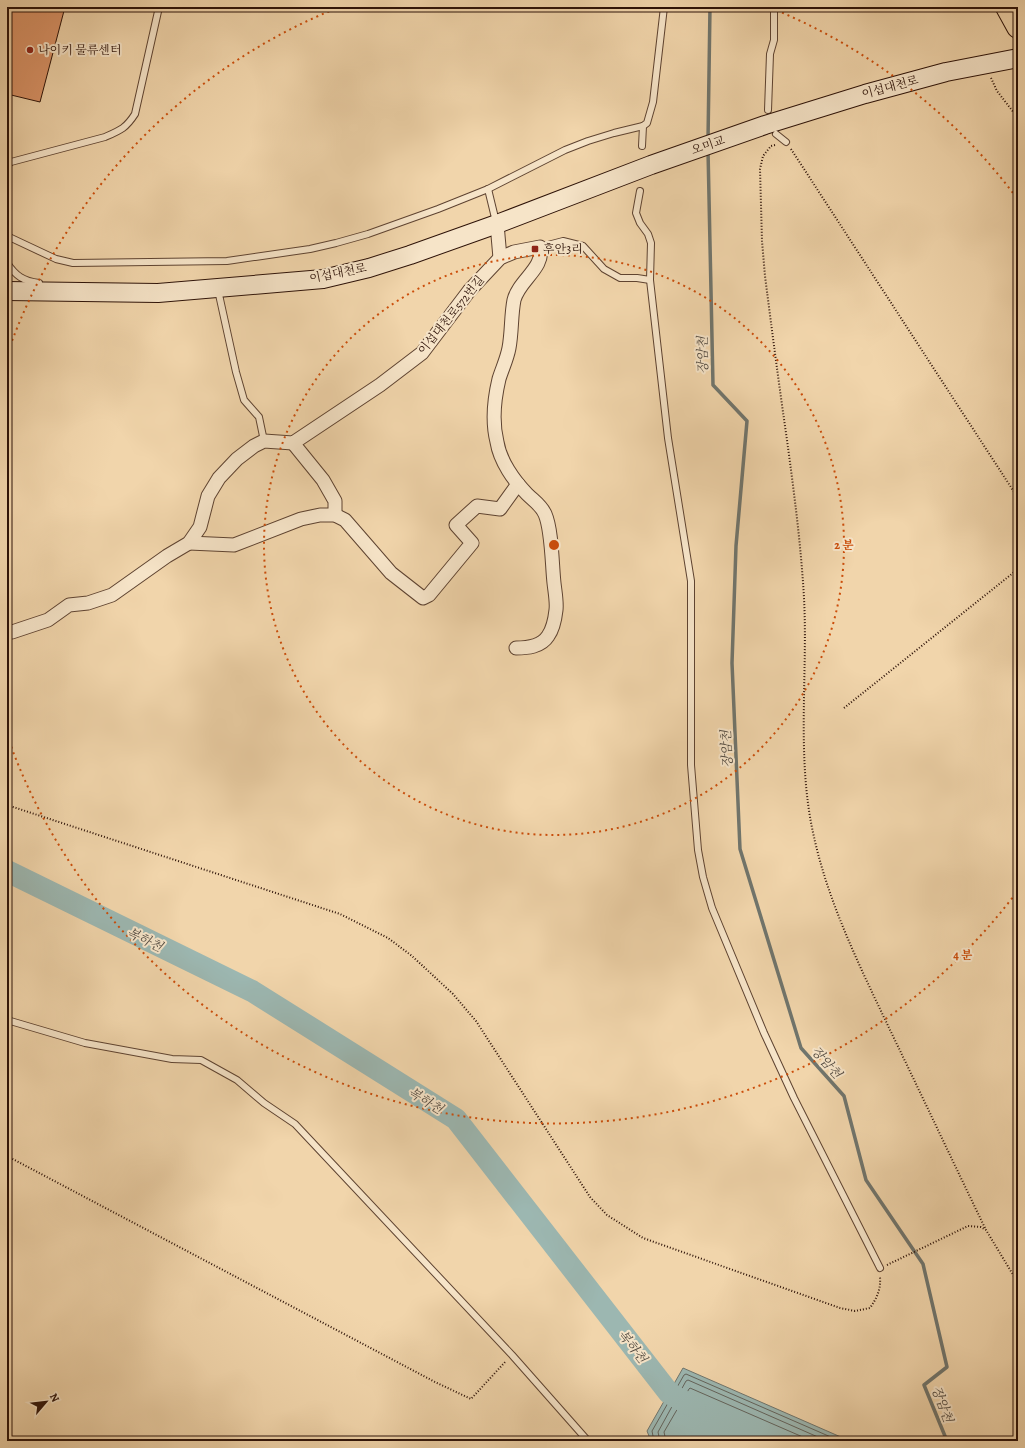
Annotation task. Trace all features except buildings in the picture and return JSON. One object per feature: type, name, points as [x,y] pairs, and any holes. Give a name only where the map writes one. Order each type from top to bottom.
[{"type":"highway","points":[[1007,7],[1018,27]]},
{"type":"street","name":"이섭대천로","points":[[770,123],[865,94],[946,72],[1018,58]]},
{"type":"street","name":"오미교","points":[[651,165],[770,123]]},
{"type":"street","name":"이섭대천로","points":[[7,291],[158,293],[323,279],[369,268],[410,255],[497,224],[651,165]]},
{"type":"street","points":[[497,224],[500,258]]},
{"type":"street","points":[[516,648],[526,648],[538,645],[548,636],[554,625],[556,609],[549,529],[545,515],[539,504],[518,484],[505,463],[497,444],[494,427],[494,401],[509,349],[514,299],[519,288],[540,261],[542,254],[540,247]]},
{"type":"street","name":"이섭대천로572번길","points":[[293,443],[380,386],[422,353],[469,291],[500,258],[514,252],[540,247]]},
{"type":"street","points":[[7,632],[12,632],[48,620],[69,605],[88,603],[112,595],[167,556],[189,543],[200,527],[208,496],[219,478],[237,459],[254,446],[264,441],[293,443],[323,480],[335,501],[335,515]]},
{"type":"street","points":[[189,543],[234,545],[301,519],[320,515],[335,515],[345,520],[391,573],[423,598],[429,595],[472,543],[456,525],[477,506],[500,509],[518,484]]},
{"type":"lane","points":[[7,165],[11,162],[105,137],[118,132],[127,125],[134,114],[159,7]]},
{"type":"lane","points":[[7,236],[56,259],[73,263],[227,261],[310,249],[368,234],[488,189],[565,150],[614,133],[643,126],[647,123],[653,102],[664,7]]},
{"type":"lane","points":[[774,7],[774,40],[770,54],[770,123],[786,142]]},
{"type":"lane","points":[[642,146],[643,126]]},
{"type":"lane","points":[[488,189],[497,224]]},
{"type":"lane","points":[[640,191],[636,213],[640,223],[648,234],[651,243],[650,280],[668,438],[691,581],[691,765],[698,850],[703,877],[712,908],[764,1033],[798,1106],[880,1268]]},
{"type":"lane","points":[[540,247],[563,242],[583,246],[604,269],[620,278],[650,280]]},
{"type":"lane","points":[[7,263],[13,273],[28,282],[56,286],[79,293]]},
{"type":"lane","points":[[218,288],[236,372],[244,400],[258,417],[264,441]]},
{"type":"lane","points":[[7,1020],[85,1043],[172,1059],[201,1060],[237,1080],[264,1103],[295,1124],[512,1354],[588,1441]]},
{"type":"path","points":[[985,64],[997,91],[1018,118]]},
{"type":"path","points":[[1018,498],[786,142],[771,146],[763,156],[760,169],[762,240],[765,276],[802,567],[806,785],[813,836],[826,880],[844,928],[879,1007],[986,1230],[1018,1283]]},
{"type":"path","points":[[844,708],[1018,569]]},
{"type":"path","points":[[7,806],[340,914],[388,938],[433,974],[453,994],[476,1021],[590,1197],[606,1215],[643,1238],[832,1306],[855,1311],[870,1308],[876,1299],[880,1285],[880,1268],[940,1238],[968,1226],[981,1227],[986,1230]]},
{"type":"path","points":[[7,1156],[435,1382],[471,1399],[512,1354]]},
{"type":"water","points":[[683,1368],[850,1441],[651,1441],[647,1431]]},
{"type":"waterway","name":"장암천","points":[[708,140],[710,7]]},
{"type":"waterway","name":"장암천","points":[[708,150],[713,385],[747,421],[736,546],[732,663],[740,849],[801,1048],[844,1096],[866,1180],[923,1264],[947,1367],[924,1385],[947,1441]]},
{"type":"waterway","name":"복하천","points":[[7,871],[252,991],[456,1119],[669,1393],[695,1408]]},
{"type":"place","name":"나이키 물류센터","points":[[30,50]]},
{"type":"place","name":"후안3리","points":[[535,249]]}]
